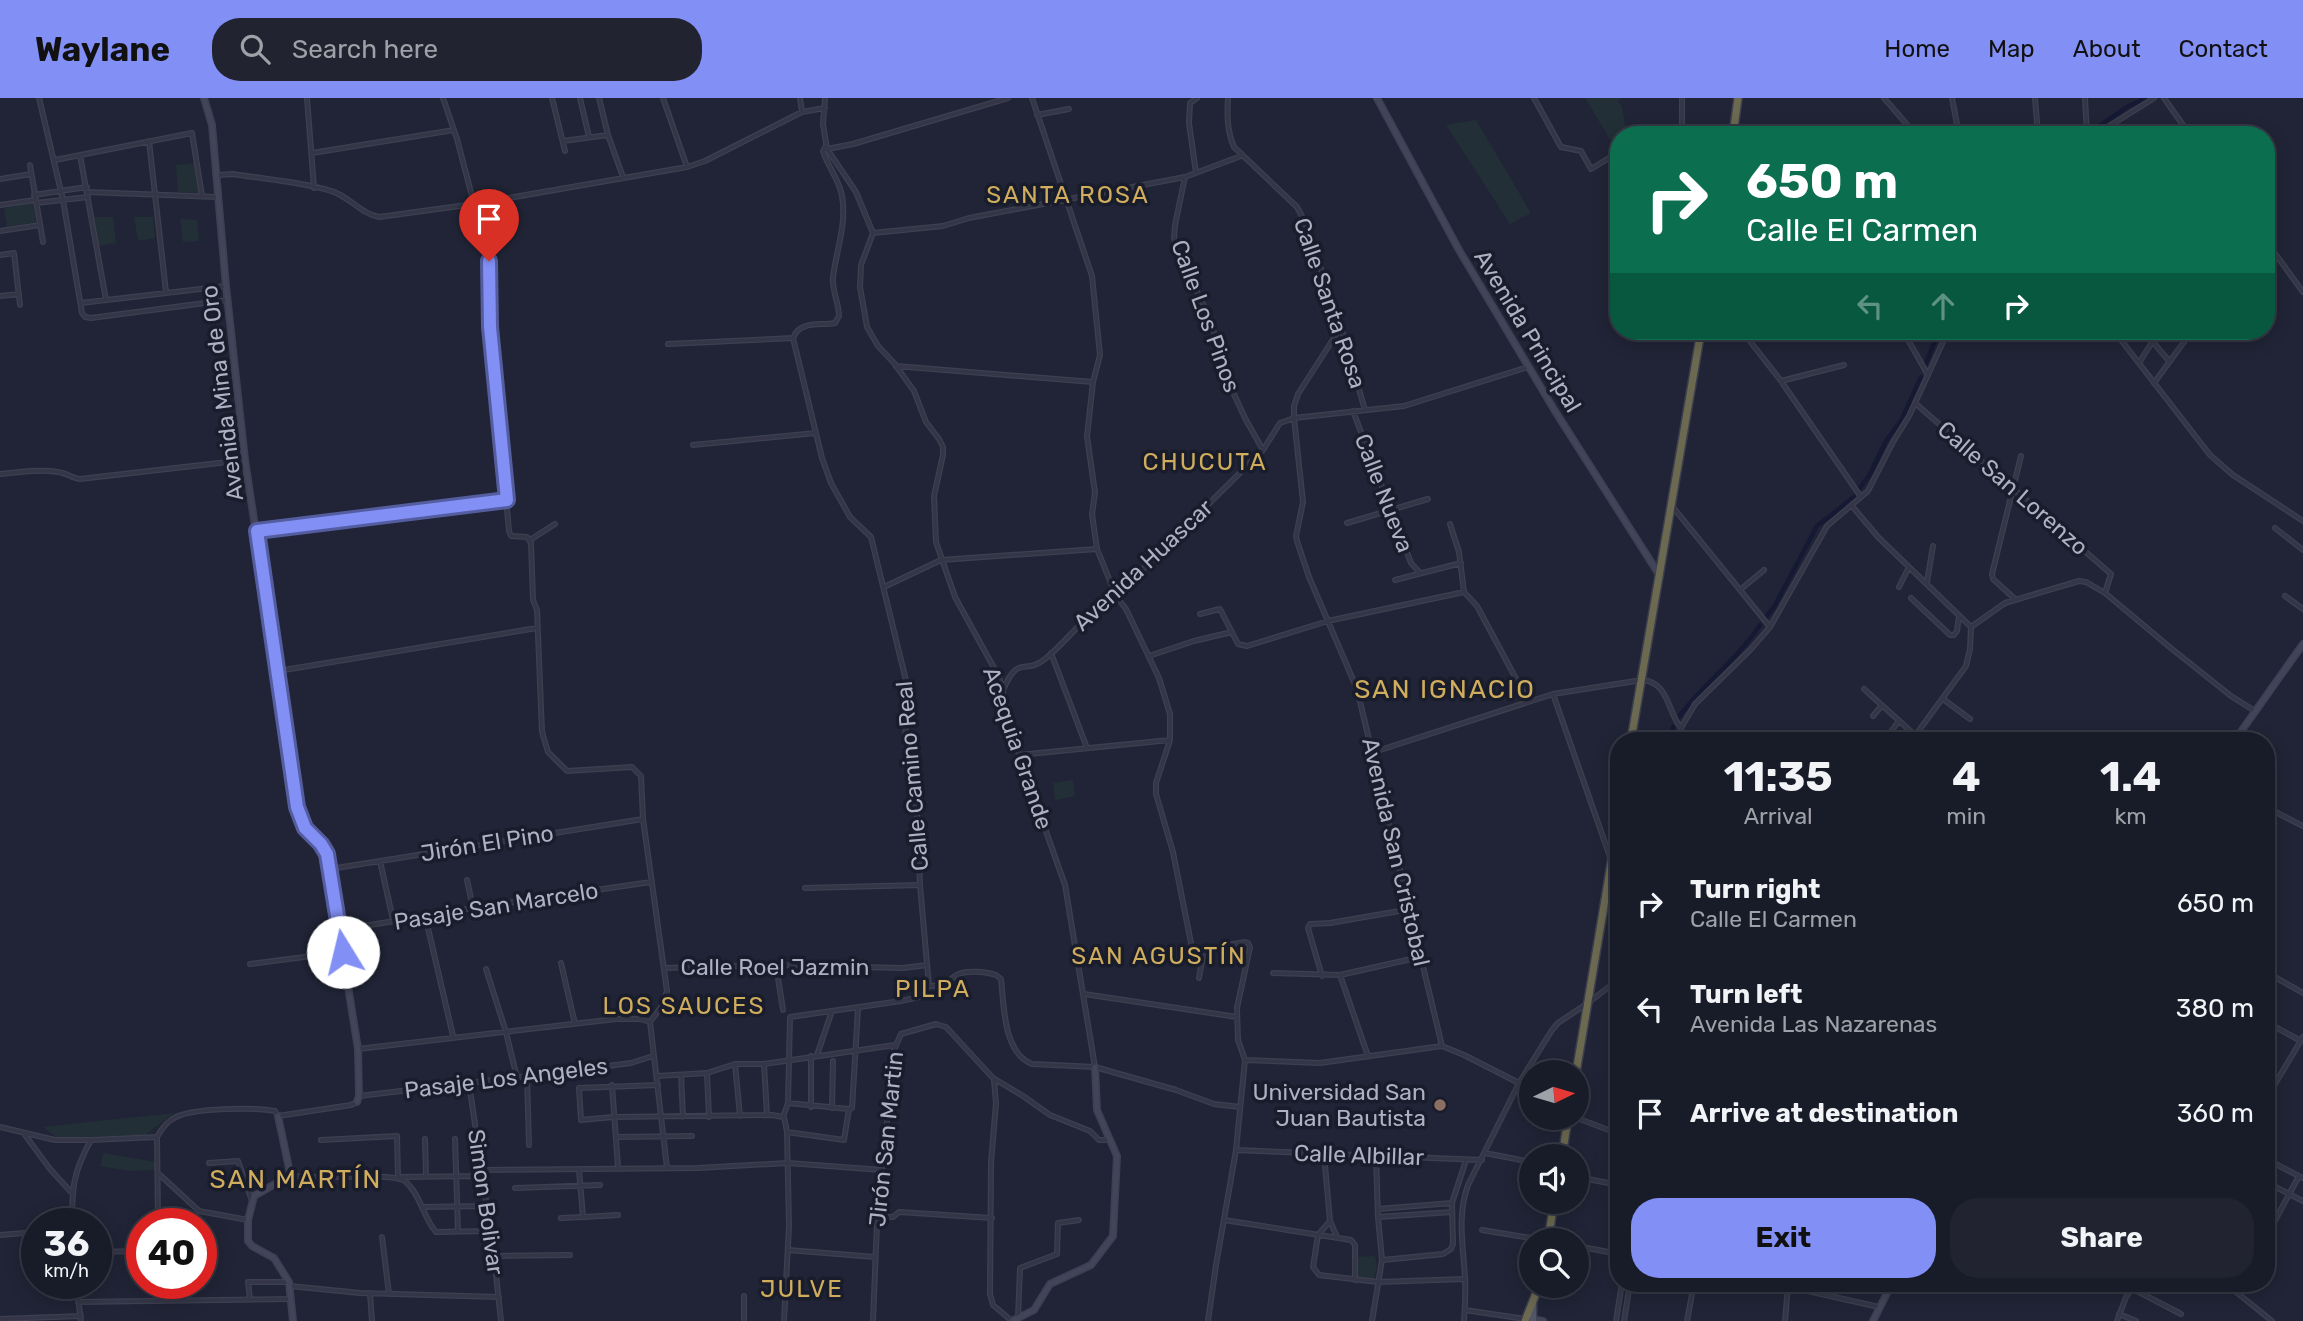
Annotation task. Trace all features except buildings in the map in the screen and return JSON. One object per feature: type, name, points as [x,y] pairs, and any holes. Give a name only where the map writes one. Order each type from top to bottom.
[{"type":"highway","points":[[1733,126],[1738,98]]},
{"type":"highway","points":[[1632,732],[1699,340]]},
{"type":"highway","points":[[1578,1060],[1610,866]]},
{"type":"highway","points":[[1529,1320],[1535,1298]]},
{"type":"street","points":[[40,98],[63,200],[83,315],[89,318],[228,300]]},
{"type":"street","name":"Avenida Mina de Oro","points":[[204,98],[212,125],[218,175],[226,286],[245,460],[297,807],[305,828],[327,854],[358,1049],[358,1099]]},
{"type":"street","points":[[307,98],[314,188]]},
{"type":"street","points":[[443,98],[489,261],[490,327],[510,535],[530,539],[555,524]]},
{"type":"street","points":[[552,98],[565,151]]},
{"type":"street","points":[[580,98],[589,138]]},
{"type":"street","points":[[599,98],[608,135],[623,177]]},
{"type":"street","points":[[663,98],[687,167]]},
{"type":"street","points":[[800,98],[802,112]]},
{"type":"street","points":[[825,98],[823,124],[826,147],[856,192],[873,233],[943,226],[969,218],[1185,177],[1241,156]]},
{"type":"street","points":[[668,344],[793,338],[802,327],[835,323],[839,316],[833,286],[844,223],[838,181],[824,157],[823,151],[826,147],[879,137],[1008,98]]},
{"type":"street","points":[[1032,98],[1092,276],[1100,355],[1093,382],[1087,436],[1094,486],[1092,514],[1097,549],[1116,596],[1126,609],[1159,678],[1170,714],[1170,740],[1156,783],[1156,794],[1173,852],[1187,929],[1194,950],[1245,942],[1250,947],[1237,1017],[1238,1040],[1245,1060],[1236,1150],[1208,1321]]},
{"type":"street","points":[[1196,98],[1190,103],[1188,117],[1196,173]]},
{"type":"street","name":"Calle Santa Rosa","points":[[1228,98],[1227,117],[1231,139],[1241,156],[1297,207],[1341,327],[1365,410]]},
{"type":"street","name":"Avenida Principal","points":[[1377,98],[1458,250],[1528,367],[1660,576]]},
{"type":"street","points":[[1534,98],[1561,147],[1581,151],[1591,169],[1610,157]]},
{"type":"street","points":[[1682,98],[1682,126]]},
{"type":"street","points":[[1884,98],[1908,126]]},
{"type":"street","points":[[1952,98],[1957,126]]},
{"type":"street","points":[[2035,98],[2037,126]]},
{"type":"street","points":[[2085,98],[2087,126]]},
{"type":"street","points":[[2109,126],[2154,98]]},
{"type":"street","points":[[2164,98],[2184,126]]},
{"type":"street","points":[[218,175],[233,174],[330,190],[375,216],[474,204],[687,167],[705,161],[802,112],[825,108]]},
{"type":"street","points":[[1037,115],[1069,109]]},
{"type":"street","points":[[312,153],[454,130]]},
{"type":"street","points":[[55,160],[194,134],[202,196]]},
{"type":"street","points":[[563,141],[608,135]]},
{"type":"street","points":[[149,141],[166,292]]},
{"type":"street","points":[[80,155],[106,300]]},
{"type":"street","points":[[30,165],[43,242]]},
{"type":"street","points":[[0,179],[31,174]]},
{"type":"street","name":"Calle Los Pinos","points":[[1185,177],[1175,225],[1177,251],[1208,314],[1232,390],[1263,450]]},
{"type":"street","points":[[35,200],[61,192],[218,197]]},
{"type":"street","points":[[0,205],[35,200],[63,200],[87,192]]},
{"type":"street","points":[[0,231],[40,225]]},
{"type":"street","name":"Acequia Grande","points":[[873,233],[861,265],[862,309],[872,337],[914,391],[926,422],[943,447],[934,496],[934,530],[955,597],[999,677],[1019,755],[1065,885],[1095,1067]]},
{"type":"street","points":[[0,255],[14,253],[20,305]]},
{"type":"street","points":[[2275,253],[2303,292]]},
{"type":"street","points":[[81,303],[226,286]]},
{"type":"street","points":[[0,296],[19,294]]},
{"type":"street","points":[[1341,327],[1298,394],[1294,418],[1404,406],[1528,367]]},
{"type":"street","name":"Calle Camino Real","points":[[793,338],[831,482],[850,517],[871,537],[910,697],[911,709],[905,735],[918,814],[920,885],[929,986]]},
{"type":"street","points":[[1749,340],[1782,381],[1861,498]]},
{"type":"street","points":[[1908,340],[1928,375]]},
{"type":"street","points":[[1680,732],[1695,704],[1770,627],[1826,526],[1868,491],[1915,403],[1944,340]]},
{"type":"street","points":[[2121,340],[2210,455],[2303,521]]},
{"type":"street","points":[[2154,383],[2186,340]]},
{"type":"street","points":[[2139,363],[2152,341],[2169,362]]},
{"type":"street","points":[[1782,381],[1844,365]]},
{"type":"street","points":[[896,366],[1093,382]]},
{"type":"street","name":"Calle San Lorenzo","points":[[1915,403],[2111,574],[2105,593]]},
{"type":"street","name":"Calle Nueva","points":[[1353,411],[1411,563],[1420,573]]},
{"type":"street","name":"Avenida Huascar","points":[[1003,690],[1012,671],[1017,667],[1042,661],[1091,612],[1116,596],[1263,450],[1280,423],[1294,418]]},
{"type":"street","name":"Avenida San Cristobal","points":[[1294,418],[1303,502],[1296,536],[1308,577],[1357,689],[1442,1046]]},
{"type":"street","points":[[694,445],[816,433]]},
{"type":"street","points":[[2015,599],[1992,577],[2021,456]]},
{"type":"street","points":[[0,474],[23,471],[61,472],[80,479],[245,460]]},
{"type":"street","points":[[1347,523],[1428,499]]},
{"type":"street","points":[[257,531],[507,500]]},
{"type":"street","points":[[1671,506],[1770,627]]},
{"type":"street","points":[[1852,506],[1878,537],[1971,627]]},
{"type":"street","points":[[1450,524],[1461,563],[1464,592],[1477,606],[1528,701]]},
{"type":"street","points":[[2275,528],[2303,550]]},
{"type":"street","points":[[530,539],[533,600],[537,610],[541,732],[545,746],[567,771],[628,767],[636,769],[641,776],[643,819],[666,995],[650,1022],[667,1168]]},
{"type":"street","points":[[1927,583],[1933,546]]},
{"type":"street","points":[[884,587],[942,560],[1097,549]]},
{"type":"street","points":[[1395,580],[1461,563]]},
{"type":"street","points":[[1899,587],[1909,566]]},
{"type":"street","points":[[1741,590],[1764,570]]},
{"type":"street","points":[[1918,732],[1966,666],[1971,627],[2005,603],[2082,581],[2105,593],[2192,665],[2255,711]]},
{"type":"street","points":[[1200,614],[1220,609],[1238,644],[1247,646],[1328,621],[1464,592]]},
{"type":"street","points":[[2285,596],[2303,609]]},
{"type":"street","points":[[1911,598],[1950,635],[1955,634],[1959,615]]},
{"type":"street","points":[[278,671],[537,628]]},
{"type":"street","points":[[1149,656],[1232,632]]},
{"type":"street","points":[[2241,732],[2302,648]]},
{"type":"street","points":[[1051,653],[1087,748]]},
{"type":"street","points":[[1373,752],[1553,694],[1642,680],[1650,680],[1661,689],[1674,720],[1681,728]]},
{"type":"street","points":[[1864,689],[1909,732]]},
{"type":"street","points":[[1553,694],[1610,858]]},
{"type":"street","points":[[1943,699],[1970,719]]},
{"type":"street","points":[[1873,716],[1882,705]]},
{"type":"street","points":[[1890,732],[1899,721]]},
{"type":"street","points":[[1019,755],[1170,740]]},
{"type":"street","points":[[2275,812],[2303,826]]},
{"type":"street","name":"Jirón El Pino","points":[[330,869],[643,819]]},
{"type":"street","points":[[380,861],[394,921]]},
{"type":"street","points":[[467,880],[473,908]]},
{"type":"street","name":"Pasaje San Marcelo","points":[[340,930],[425,915],[651,883]]},
{"type":"street","points":[[805,888],[920,885]]},
{"type":"street","points":[[1322,976],[1308,928],[1310,924],[1411,909]]},
{"type":"street","points":[[425,915],[453,1037]]},
{"type":"street","points":[[1199,978],[1205,950]]},
{"type":"street","points":[[250,964],[343,952]]},
{"type":"street","points":[[1273,973],[1340,975],[1421,957]]},
{"type":"street","points":[[561,963],[575,1024]]},
{"type":"street","points":[[776,965],[782,1010]]},
{"type":"street","name":"Calle Roel Jazmin","points":[[664,968],[776,965],[903,968],[927,965]]},
{"type":"street","points":[[486,969],[517,1078]]},
{"type":"street","points":[[784,1321],[788,1250],[788,1163],[787,1132],[783,1117],[788,1103],[790,1017],[858,1009],[919,997],[929,986],[945,985],[962,973],[996,975],[1001,979],[1012,1044],[1025,1061],[1032,1064],[1095,1067],[1176,1090],[1213,1104],[1240,1107]]},
{"type":"street","points":[[1340,975],[1368,1056]]},
{"type":"street","points":[[2275,977],[2303,993]]},
{"type":"street","points":[[1533,1060],[1558,1023],[1610,986]]},
{"type":"street","points":[[1084,994],[1237,1017]]},
{"type":"street","points":[[787,1132],[844,1141],[855,1085],[858,1009]]},
{"type":"street","points":[[817,1055],[832,1012]]},
{"type":"street","points":[[358,1049],[616,1020],[640,1019],[650,1022]]},
{"type":"street","name":"Jirón San Martin","points":[[873,1321],[877,1217],[897,1039],[904,1032],[940,1025],[946,1027],[993,1079]]},
{"type":"street","points":[[2275,1026],[2302,1040],[2275,1084]]},
{"type":"street","points":[[657,1076],[707,1073],[735,1064],[764,1064],[895,1045]]},
{"type":"street","points":[[1245,1060],[1320,1063],[1442,1046],[1519,1083],[1462,1202],[1464,1321]]},
{"type":"street","name":"Pasaje Los Angeles","points":[[278,1116],[351,1105],[358,1099],[631,1063],[653,1056]]},
{"type":"street","points":[[811,1056],[811,1107]]},
{"type":"street","points":[[832,1108],[833,1061]]},
{"type":"street","points":[[735,1064],[740,1116]]},
{"type":"street","points":[[764,1064],[767,1115]]},
{"type":"street","points":[[1014,1320],[1037,1307],[1051,1284],[1091,1265],[1111,1240],[1114,1231],[1117,1156],[1097,1110],[1095,1067]]},
{"type":"street","points":[[707,1073],[709,1117]]},
{"type":"street","points":[[681,1075],[683,1117]]},
{"type":"street","points":[[527,1076],[529,1145]]},
{"type":"street","points":[[993,1079],[1024,1096],[1050,1115],[1090,1130],[1099,1140],[1109,1137]]},
{"type":"street","points":[[993,1079],[996,1103],[991,1163],[991,1301],[996,1308],[1014,1320]]},
{"type":"street","name":"Simon Bolivar","points":[[469,1083],[494,1256],[500,1321]]},
{"type":"street","points":[[658,1085],[579,1088],[580,1120],[613,1117],[783,1117]]},
{"type":"street","points":[[612,1086],[618,1167]]},
{"type":"street","points":[[788,1103],[849,1109]]},
{"type":"street","points":[[158,1208],[157,1137],[162,1128],[181,1115],[241,1109],[275,1111],[290,1164],[288,1175]]},
{"type":"street","points":[[1589,1123],[1610,1131]]},
{"type":"street","points":[[0,1127],[55,1140],[157,1137]]},
{"type":"street","points":[[23,1134],[72,1193]]},
{"type":"street","points":[[321,1140],[397,1136],[398,1177]]},
{"type":"street","points":[[616,1137],[692,1136]]},
{"type":"street","points":[[425,1139],[426,1177]]},
{"type":"street","points":[[455,1139],[458,1232]]},
{"type":"street","points":[[72,1208],[75,1172],[91,1140]]},
{"type":"street","name":"Calle Albillar","points":[[1236,1150],[1482,1160]]},
{"type":"street","points":[[1485,1153],[1519,1160]]},
{"type":"street","points":[[1324,1154],[1330,1221],[1337,1237]]},
{"type":"street","points":[[1372,1321],[1382,1260],[1376,1156]]},
{"type":"street","points":[[1382,1260],[1443,1254],[1451,1249],[1452,1203],[1466,1160]]},
{"type":"street","points":[[209,1163],[237,1161],[252,1201]]},
{"type":"street","points":[[293,1321],[289,1284],[274,1258],[248,1241],[252,1201],[259,1192],[288,1175],[338,1178],[426,1177],[618,1167],[698,1168],[788,1163],[883,1170]]},
{"type":"street","points":[[2275,1164],[2301,1177],[2275,1220]]},
{"type":"street","points":[[579,1170],[583,1217]]},
{"type":"street","points":[[159,1174],[199,1211],[248,1220]]},
{"type":"street","points":[[398,1177],[408,1182],[434,1231],[490,1231]]},
{"type":"street","points":[[1589,1179],[1610,1183]]},
{"type":"street","points":[[515,1188],[600,1185]]},
{"type":"street","points":[[2275,1187],[2303,1201]]},
{"type":"street","points":[[1378,1209],[1452,1203]]},
{"type":"street","points":[[421,1207],[486,1206]]},
{"type":"street","points":[[877,1217],[894,1217],[899,1212],[992,1218]]},
{"type":"street","points":[[1378,1217],[1452,1212]]},
{"type":"street","points":[[561,1218],[618,1215]]},
{"type":"street","points":[[1014,1320],[1020,1269],[1057,1254],[1058,1223],[1079,1220]]},
{"type":"street","points":[[1224,1220],[1354,1242],[1355,1280]]},
{"type":"street","points":[[1330,1221],[1318,1235],[1313,1267],[1319,1275],[1378,1282],[1465,1279]]},
{"type":"street","points":[[1482,1230],[1519,1236]]},
{"type":"street","points":[[0,1235],[21,1233]]},
{"type":"street","points":[[382,1237],[389,1294]]},
{"type":"street","points":[[1589,1248],[1610,1252]]},
{"type":"street","points":[[788,1250],[875,1257]]},
{"type":"street","points":[[494,1256],[570,1255]]},
{"type":"street","points":[[250,1299],[248,1282],[370,1293],[499,1297]]},
{"type":"street","points":[[1616,1321],[1621,1292]]},
{"type":"street","points":[[1624,1321],[1629,1292]]},
{"type":"street","points":[[1687,1321],[1692,1292]]},
{"type":"street","points":[[1785,1321],[1787,1292]]},
{"type":"street","points":[[1814,1292],[1880,1307]]},
{"type":"street","points":[[1873,1321],[1888,1292]]},
{"type":"street","points":[[2117,1321],[2130,1292]]},
{"type":"street","points":[[2139,1292],[2181,1314]]},
{"type":"street","points":[[2236,1292],[2272,1321]]},
{"type":"street","points":[[370,1293],[372,1321]]},
{"type":"street","points":[[744,1296],[744,1321]]},
{"type":"street","points":[[0,1319],[81,1318],[78,1299]]},
{"type":"street","points":[[78,1302],[292,1299]]},
{"type":"street","points":[[1465,1310],[1543,1321]]},
{"type":"street","points":[[2119,1314],[2136,1321]]},
{"type":"shaded area","points":[[1585,98],[1622,98],[1618,101],[1622,107],[1625,126],[1610,126],[1610,139]]},
{"type":"shaded area","points":[[1476,120],[1531,213],[1510,224],[1446,125]]},
{"type":"shaded area","points":[[195,163],[199,193],[178,192],[176,165]]},
{"type":"shaded area","points":[[33,203],[36,222],[7,227],[4,208]]},
{"type":"shaded area","points":[[94,217],[113,217],[116,243],[99,246]]},
{"type":"shaded area","points":[[134,217],[153,217],[155,238],[138,241]]},
{"type":"shaded area","points":[[180,219],[197,220],[199,241],[183,242]]},
{"type":"shaded area","points":[[1073,780],[1075,796],[1055,800],[1053,783]]},
{"type":"shaded area","points":[[174,1113],[145,1135],[57,1138],[43,1127]]},
{"type":"shaded area","points":[[103,1153],[156,1162],[156,1170],[129,1171],[100,1166]]},
{"type":"shaded area","points":[[1375,1256],[1377,1265],[1374,1280],[1357,1280],[1357,1257]]},
{"type":"waterway","points":[[2099,126],[2146,98]]},
{"type":"waterway","points":[[1924,368],[1935,340]]},
{"type":"waterway","points":[[1859,489],[1870,474],[1886,441],[1902,419],[1921,377]]},
{"type":"waterway","points":[[1766,617],[1817,526],[1854,497]]},
{"type":"waterway","points":[[1678,718],[1741,650],[1760,625]]},
{"type":"waterway","points":[[1672,732],[1673,727]]},
{"type":"place","name":"Universidad San Juan Bautista","points":[[1440,1105]]},
{"type":"district","name":"SANTA ROSA","points":[[1068,195]]},
{"type":"district","name":"CHUCUTA","points":[[1205,462]]},
{"type":"district","name":"SAN IGNACIO","points":[[1445,689]]},
{"type":"district","name":"SAN AGUSTÍN","points":[[1159,956]]},
{"type":"district","name":"PILPA","points":[[933,989]]},
{"type":"district","name":"LOS SAUCES","points":[[684,1006]]},
{"type":"district","name":"SAN MARTÍN","points":[[296,1179]]},
{"type":"district","name":"JULVE","points":[[802,1289]]},
{"type":"route","points":[[343,952],[327,854],[305,828],[297,807],[257,531],[507,500],[490,327],[489,261]]}]
